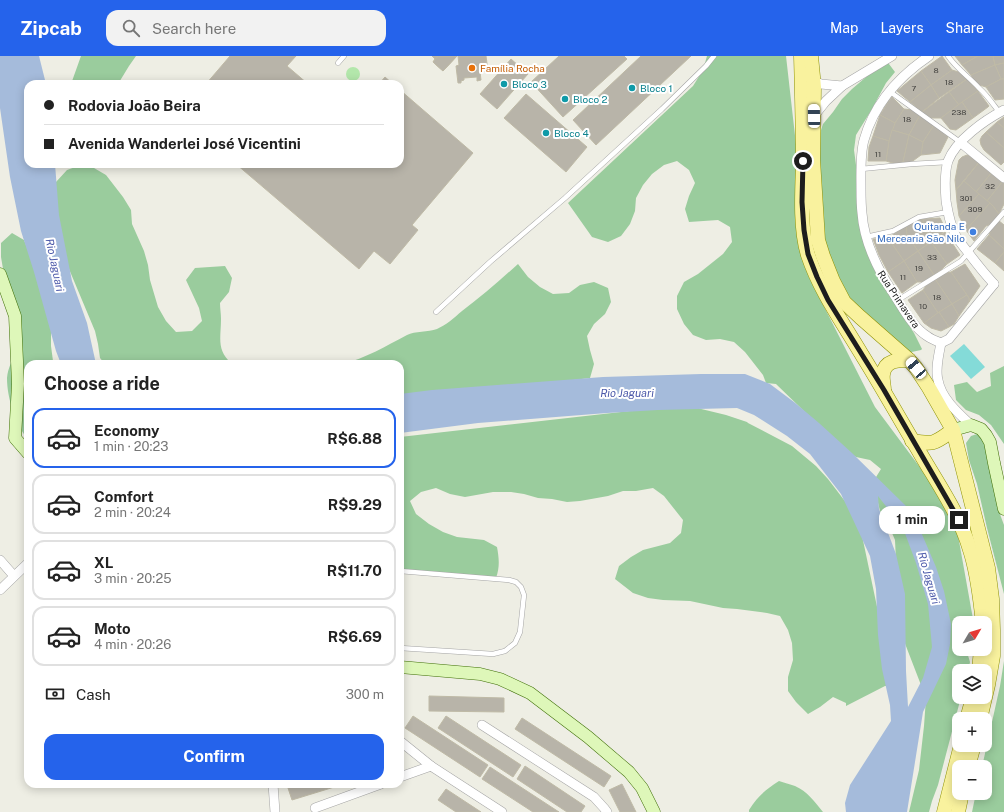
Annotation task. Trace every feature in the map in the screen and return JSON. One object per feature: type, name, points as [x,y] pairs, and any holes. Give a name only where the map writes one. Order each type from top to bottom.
[{"type":"main road","points":[[801,56],[803,119],[802,202],[804,230],[808,254],[828,300],[884,390],[912,441],[959,520],[970,551],[978,587],[982,616]]},
{"type":"main road","points":[[811,56],[814,116],[813,160],[818,240],[844,302],[916,368],[953,430],[988,568],[992,599],[993,656],[982,712]]},
{"type":"main road","points":[[884,390],[883,374],[885,367],[891,362],[898,360],[909,360]]},
{"type":"main road","points":[[912,441],[928,443],[938,441],[953,430]]},
{"type":"main road","points":[[944,812],[959,752]]},
{"type":"main road","points":[[958,812],[961,800]]},
{"type":"street","points":[[814,116],[826,101],[842,86],[892,56]]},
{"type":"street","name":"Rua Primavera","points":[[926,57],[903,76],[889,91],[874,114],[864,141],[861,169],[862,214],[866,237],[876,264],[885,282],[916,327],[927,337],[941,343]]},
{"type":"street","points":[[813,81],[821,84],[842,86]]},
{"type":"street","points":[[1002,111],[973,130],[960,142],[951,154],[948,162],[945,178],[946,196],[951,226],[957,238],[981,270],[999,285],[949,339],[941,343],[938,364],[938,380],[944,394],[954,409],[971,425],[981,429],[990,442],[1004,509]]},
{"type":"street","points":[[960,142],[1002,174]]},
{"type":"street","points":[[0,274],[15,316],[18,384],[15,438],[24,448]]},
{"type":"street","points":[[953,430],[971,425]]},
{"type":"street","points":[[0,560],[14,576]]},
{"type":"street","points":[[0,590],[24,567]]},
{"type":"street","points":[[404,667],[480,674],[500,679],[530,693],[588,737],[629,772],[642,788],[654,812]]},
{"type":"street","points":[[482,725],[594,797],[607,812]]},
{"type":"street","points":[[404,744],[431,766],[502,812]]},
{"type":"street","points":[[404,776],[431,766]]},
{"type":"street","points":[[273,788],[276,812]]},
{"type":"street","points":[[315,808],[370,788]]},
{"type":"lane","points":[[338,63],[344,56]]},
{"type":"lane","points":[[436,312],[490,262],[565,198],[662,109],[706,66],[714,56]]},
{"type":"lane","points":[[948,56],[954,65],[961,70],[1002,111]]},
{"type":"lane","points":[[889,91],[960,142]]},
{"type":"lane","points":[[861,169],[948,162]]},
{"type":"lane","points":[[866,237],[893,231],[919,217],[948,212]]},
{"type":"lane","points":[[898,300],[961,261],[969,254],[1004,212]]},
{"type":"lane","points":[[404,571],[509,580],[516,582],[521,587],[524,595],[520,632],[515,643],[505,651],[493,654],[404,648]]},
{"type":"green space","points":[[81,56],[136,56],[120,80],[72,80]]},
{"type":"green space","points":[[707,56],[786,56],[804,215],[808,275],[875,407],[954,513],[972,616],[952,616],[952,656],[968,656],[970,662],[970,664],[952,664],[952,704],[959,704],[957,712],[952,712],[952,731],[938,785],[929,812],[909,812],[919,770],[926,698],[899,628],[895,540],[880,511],[873,482],[881,469],[870,460],[856,457],[842,448],[776,384],[766,383],[763,375],[745,352],[734,342],[720,339],[706,340],[693,335],[684,324],[677,309],[677,296],[684,282],[698,274],[723,254],[732,242],[730,227],[718,220],[689,222],[685,209],[695,183],[689,170],[677,161],[664,165],[652,174],[643,185],[636,198],[635,211],[630,224],[621,236],[608,242],[592,237],[568,203],[693,86],[703,70]]},
{"type":"green space","points":[[886,60],[895,72],[886,83],[856,135],[854,150],[864,225],[899,310],[914,333],[922,349],[907,353],[845,297],[822,239],[818,139],[823,124],[842,99]]},
{"type":"green space","points":[[350,67],[356,67],[360,71],[360,77],[357,80],[349,80],[346,77],[346,71]]},
{"type":"green space","points":[[73,168],[94,168],[106,175],[123,197],[131,210],[132,224],[144,251],[150,280],[158,307],[166,321],[176,332],[192,331],[202,321],[199,308],[186,280],[195,268],[225,266],[232,278],[229,292],[220,303],[220,343],[221,349],[228,360],[102,360],[95,331],[56,238],[56,182],[67,170]]},
{"type":"green space","points":[[12,233],[24,240],[51,306],[51,346],[53,360],[24,360],[24,434],[10,403],[7,386],[8,371],[17,352],[1,257],[1,243]]},
{"type":"green space","points":[[518,264],[528,277],[540,287],[553,294],[569,293],[580,285],[594,282],[608,288],[611,302],[605,314],[594,324],[587,336],[594,364],[590,378],[404,401],[404,360],[354,360],[368,355],[407,335],[437,329],[450,321]]},
{"type":"green space","points":[[1004,366],[1004,444],[991,425],[979,415],[966,410],[956,400],[954,385],[967,382],[977,392],[991,386],[990,373]]},
{"type":"green space","points":[[674,406],[693,407],[747,422],[792,446],[816,466],[854,513],[860,526],[893,686],[885,686],[846,706],[846,703],[833,697],[808,714],[788,691],[788,677],[793,660],[792,643],[788,630],[780,616],[723,608],[690,601],[648,598],[633,593],[615,579],[619,566],[631,557],[643,550],[670,543],[681,533],[683,520],[664,496],[653,488],[636,491],[623,491],[608,496],[567,502],[511,492],[493,492],[465,497],[450,494],[436,488],[421,492],[410,501],[416,514],[443,532],[457,537],[484,540],[497,547],[499,562],[498,570],[496,578],[404,573],[404,437]]},
{"type":"green space","points":[[977,434],[985,436],[998,509],[1004,525],[1004,594],[977,484],[969,460],[966,443],[971,436]]},
{"type":"green space","points":[[1004,661],[1004,812],[972,812],[975,800],[992,800],[992,760],[984,760],[985,752],[992,752],[992,722]]},
{"type":"green space","points":[[779,781],[795,786],[803,791],[823,812],[749,812],[759,797]]},
{"type":"shaded area","points":[[964,344],[985,367],[971,379],[950,356]]},
{"type":"water","name":"Rio Jaguari","points":[[0,56],[39,56],[45,80],[24,80],[24,168],[55,168],[59,215],[72,281],[87,323],[95,360],[59,360],[56,351],[21,231],[10,177],[0,108]]},
{"type":"water","name":"Rio Jaguari","points":[[745,374],[770,384],[819,423],[906,506],[918,525],[936,567],[944,591],[951,624],[950,644],[946,664],[923,712],[907,812],[846,812],[845,803],[850,785],[891,721],[890,705],[882,669],[878,635],[876,589],[870,556],[841,494],[810,454],[787,436],[754,415],[737,408],[607,413],[478,423],[404,432],[404,394],[603,377]],"holes":[[[878,496],[903,528],[916,563],[928,604],[932,647],[923,678],[908,707],[905,594],[896,554],[879,509]]]},
{"type":"building","points":[[230,56],[296,56],[287,66],[303,80],[209,80]]},
{"type":"building","points":[[432,56],[457,56],[443,71],[433,62],[435,59]]},
{"type":"building","points":[[438,56],[456,57],[443,71],[433,62]]},
{"type":"building","name":"Família Rocha","points":[[458,56],[486,56],[488,71],[480,72],[481,80],[477,81],[477,77],[464,78],[461,83],[458,83],[456,66],[459,65]]},
{"type":"building","name":"Bloco 2","points":[[559,56],[624,56],[627,59],[563,117],[531,82]]},
{"type":"building","name":"Bloco 1","points":[[641,56],[691,56],[596,145],[573,120]]},
{"type":"building","points":[[942,56],[952,70],[931,85],[921,71]]},
{"type":"building","points":[[955,56],[978,56],[962,65]]},
{"type":"building","points":[[978,56],[993,56],[995,65],[971,75],[962,65]]},
{"type":"building","points":[[993,56],[1004,56],[1004,63],[995,65]]},
{"type":"building","name":"Bloco 3","points":[[511,59],[528,74],[497,109],[480,94]]},
{"type":"building","points":[[1004,63],[1004,79],[1001,79],[995,65]]},
{"type":"building","points":[[995,65],[1001,79],[986,87],[976,84],[971,75]]},
{"type":"building","points":[[952,70],[962,73],[967,79],[939,98],[931,85]]},
{"type":"building","points":[[921,71],[931,85],[910,102],[897,91]]},
{"type":"building","points":[[967,79],[978,91],[959,105],[949,92]]},
{"type":"building","points":[[1001,79],[1004,79],[1004,99],[995,100],[986,87]]},
{"type":"building","points":[[931,85],[939,98],[922,112],[910,102]]},
{"type":"building","points":[[978,91],[989,106],[973,118],[962,102]]},
{"type":"building","points":[[949,92],[959,105],[941,118],[931,118],[922,112]]},
{"type":"building","points":[[404,93],[473,153],[412,225],[418,230],[390,264],[374,251],[359,269],[241,168],[404,168]]},
{"type":"building","name":"Bloco 4","points":[[526,94],[587,147],[566,172],[504,118]]},
{"type":"building","points":[[892,97],[904,109],[895,123],[880,115]]},
{"type":"building","points":[[962,102],[973,118],[956,130],[950,129],[941,118]]},
{"type":"building","points":[[904,109],[913,110],[920,115],[909,135],[892,130]]},
{"type":"building","points":[[880,115],[895,123],[889,141],[873,136]]},
{"type":"building","points":[[920,115],[934,125],[923,142],[909,135]]},
{"type":"building","points":[[1004,117],[1004,128],[997,122]]},
{"type":"building","points":[[997,122],[1004,128],[1004,148],[986,132]]},
{"type":"building","points":[[934,125],[948,137],[940,153],[921,155],[923,142]]},
{"type":"building","points":[[892,130],[909,135],[903,162],[896,164],[886,161]]},
{"type":"building","points":[[986,132],[1004,148],[1004,162],[1001,165],[984,150],[981,145],[980,140]]},
{"type":"building","points":[[909,135],[923,142],[921,155],[910,163],[903,162]]},
{"type":"building","points":[[873,136],[889,141],[886,161],[868,161],[869,147]]},
{"type":"building","points":[[967,155],[980,161],[956,190],[955,180],[959,160]]},
{"type":"building","points":[[980,161],[992,172],[976,192],[964,181]]},
{"type":"building","points":[[992,172],[1003,181],[987,201],[976,192]]},
{"type":"building","points":[[964,181],[979,194],[959,216],[956,190]]},
{"type":"building","points":[[1003,181],[1004,204],[999,214],[987,201]]},
{"type":"building","points":[[979,194],[990,203],[966,230],[959,216]]},
{"type":"building","points":[[990,203],[999,214],[991,224],[986,226],[974,241],[966,230]]},
{"type":"building","points":[[940,218],[946,230],[932,241],[924,230],[923,219]]},
{"type":"building","points":[[923,219],[924,230],[932,241],[918,251],[907,235],[906,226]]},
{"type":"building","points":[[998,220],[1004,225],[1004,249],[989,235],[993,225]]},
{"type":"building","points":[[906,226],[907,235],[918,251],[904,261],[888,238]]},
{"type":"building","points":[[945,232],[960,255],[947,264],[931,242]]},
{"type":"building","points":[[989,235],[1004,249],[1004,252],[995,263],[977,249]]},
{"type":"building","points":[[888,238],[904,261],[888,272],[873,239]]},
{"type":"building","points":[[931,242],[947,264],[934,275],[918,251]]},
{"type":"building","points":[[918,251],[934,275],[923,282],[917,282],[904,261]]},
{"type":"building","points":[[1004,252],[1004,271],[995,263]]},
{"type":"building","points":[[904,261],[917,282],[902,293],[888,272]]},
{"type":"building","points":[[965,264],[980,286],[969,302],[969,298],[951,272]]},
{"type":"building","points":[[951,272],[967,295],[952,304],[935,279],[942,274]]},
{"type":"building","points":[[935,279],[952,304],[938,313],[923,290],[928,283]]},
{"type":"building","points":[[923,290],[938,313],[924,323],[908,300]]},
{"type":"building","points":[[967,295],[969,302],[959,316],[952,304]]},
{"type":"building","points":[[952,304],[959,316],[954,324],[949,327],[939,312]]},
{"type":"building","points":[[939,312],[949,327],[941,331],[931,328],[924,323]]},
{"type":"building","points":[[429,696],[504,698],[504,712],[429,711]]},
{"type":"building","points":[[413,716],[488,765],[480,777],[405,728]]},
{"type":"building","points":[[446,716],[521,765],[513,777],[438,728]]},
{"type":"building","points":[[522,718],[611,776],[604,787],[515,729]]},
{"type":"building","points":[[525,766],[585,806],[581,812],[567,812],[517,779]]},
{"type":"building","points":[[490,767],[559,812],[533,812],[482,779]]},
{"type":"building","points":[[622,784],[636,812],[620,812],[609,790]]},
{"type":"building","points":[[288,788],[331,788],[292,800]]},
{"type":"building","points":[[446,789],[481,812],[456,812],[438,800]]},
{"type":"place","name":"Família Rocha","points":[[472,68]]},
{"type":"place","name":"Bloco 3","points":[[504,84]]},
{"type":"place","name":"Bloco 1","points":[[632,88]]},
{"type":"place","name":"Bloco 2","points":[[565,99]]},
{"type":"place","name":"Bloco 4","points":[[546,133]]},
{"type":"place","name":"Quitanda E Mercearia São Nilo","points":[[973,232]]},
{"type":"route","points":[[803,161],[802,202],[804,230],[808,254],[817,277],[828,300],[884,390],[912,441],[959,520]]}]
